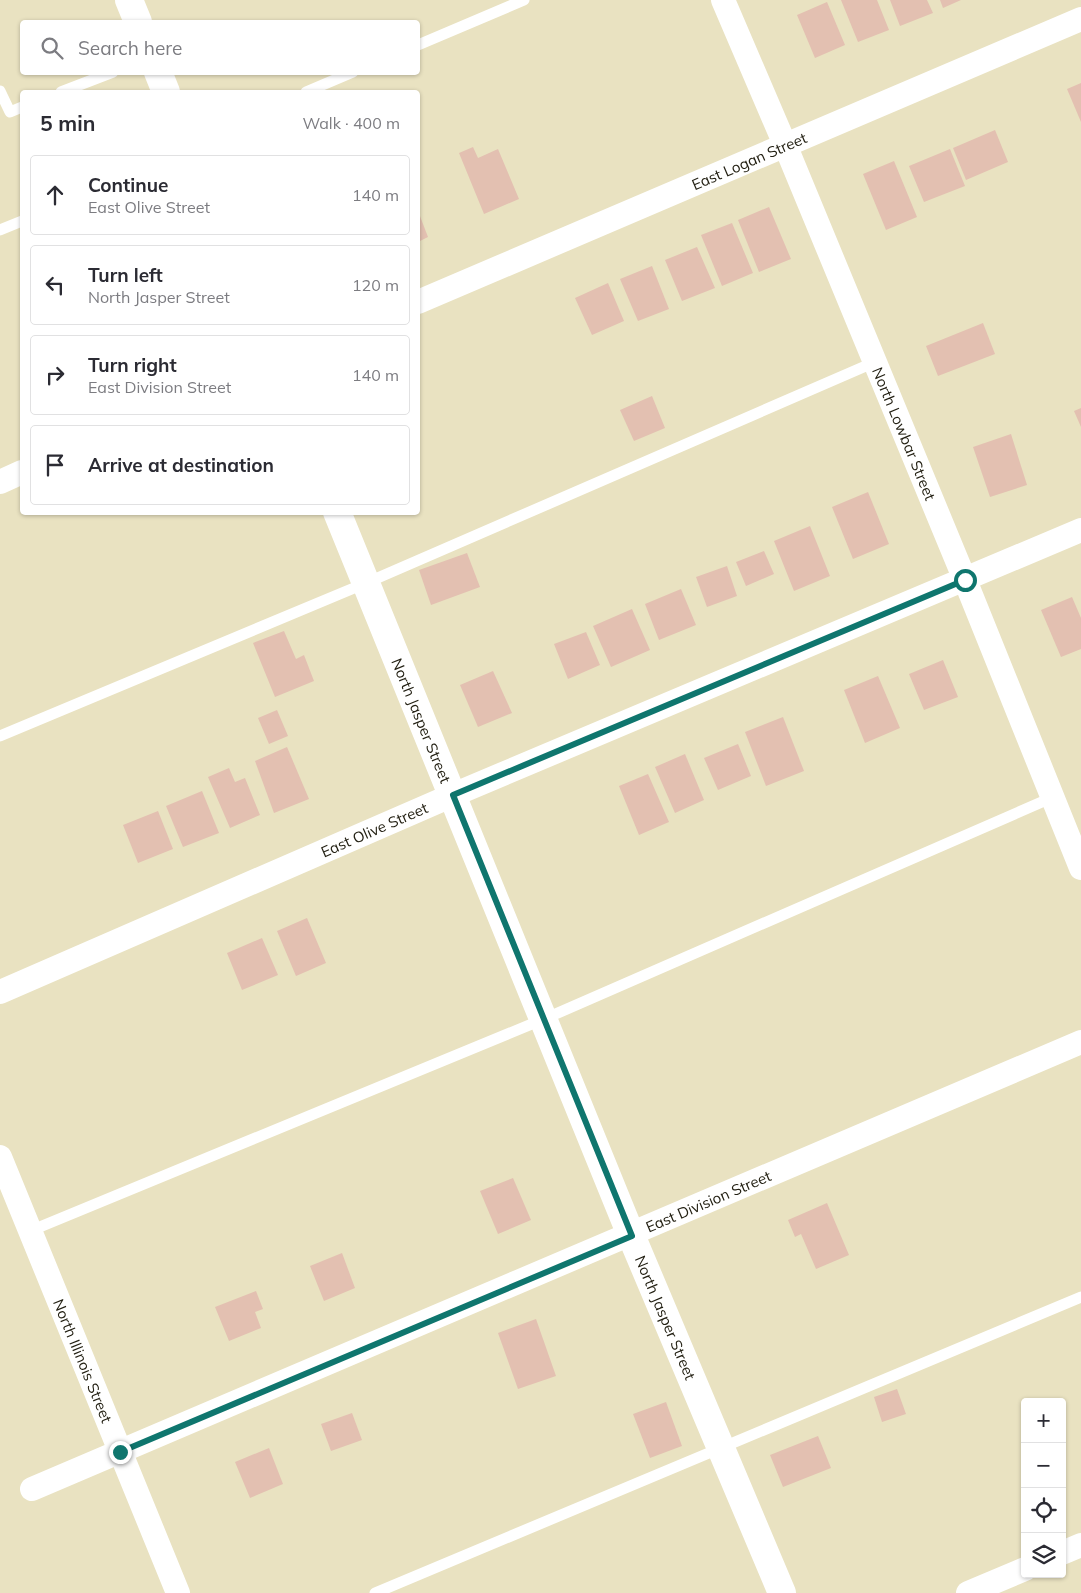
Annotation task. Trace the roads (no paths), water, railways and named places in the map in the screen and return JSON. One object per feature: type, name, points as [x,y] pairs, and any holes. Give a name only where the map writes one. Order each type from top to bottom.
[{"type":"street","points":[[129,0],[137,20]]},
{"type":"street","name":"North Lowbar Street","points":[[723,0],[876,362],[1081,868]]},
{"type":"street","name":"East Logan Street","points":[[420,301],[1081,19]]},
{"type":"street","points":[[159,75],[165,90]]},
{"type":"street","points":[[0,482],[20,473]]},
{"type":"street","name":"North Jasper Street","points":[[338,515],[632,1236],[782,1593]]},
{"type":"street","name":"East Olive Street","points":[[0,992],[453,795],[1081,530]]},
{"type":"street","name":"East Division Street","points":[[32,1489],[632,1236],[1081,1042]]},
{"type":"street","name":"North Illinois Street","points":[[0,1156],[178,1593]]},
{"type":"street","points":[[1066,1551],[1081,1545]]},
{"type":"street","points":[[968,1593],[1021,1571]]},
{"type":"lane","points":[[420,44],[524,0]]},
{"type":"lane","points":[[66,90],[105,75]]},
{"type":"lane","points":[[311,90],[346,75]]},
{"type":"lane","points":[[0,91],[10,112],[20,108]]},
{"type":"lane","points":[[0,230],[20,222]]},
{"type":"lane","points":[[0,736],[366,583],[876,362]]},
{"type":"lane","points":[[30,1231],[544,1019],[1052,798]]},
{"type":"lane","points":[[375,1593],[1081,1297]]}]
